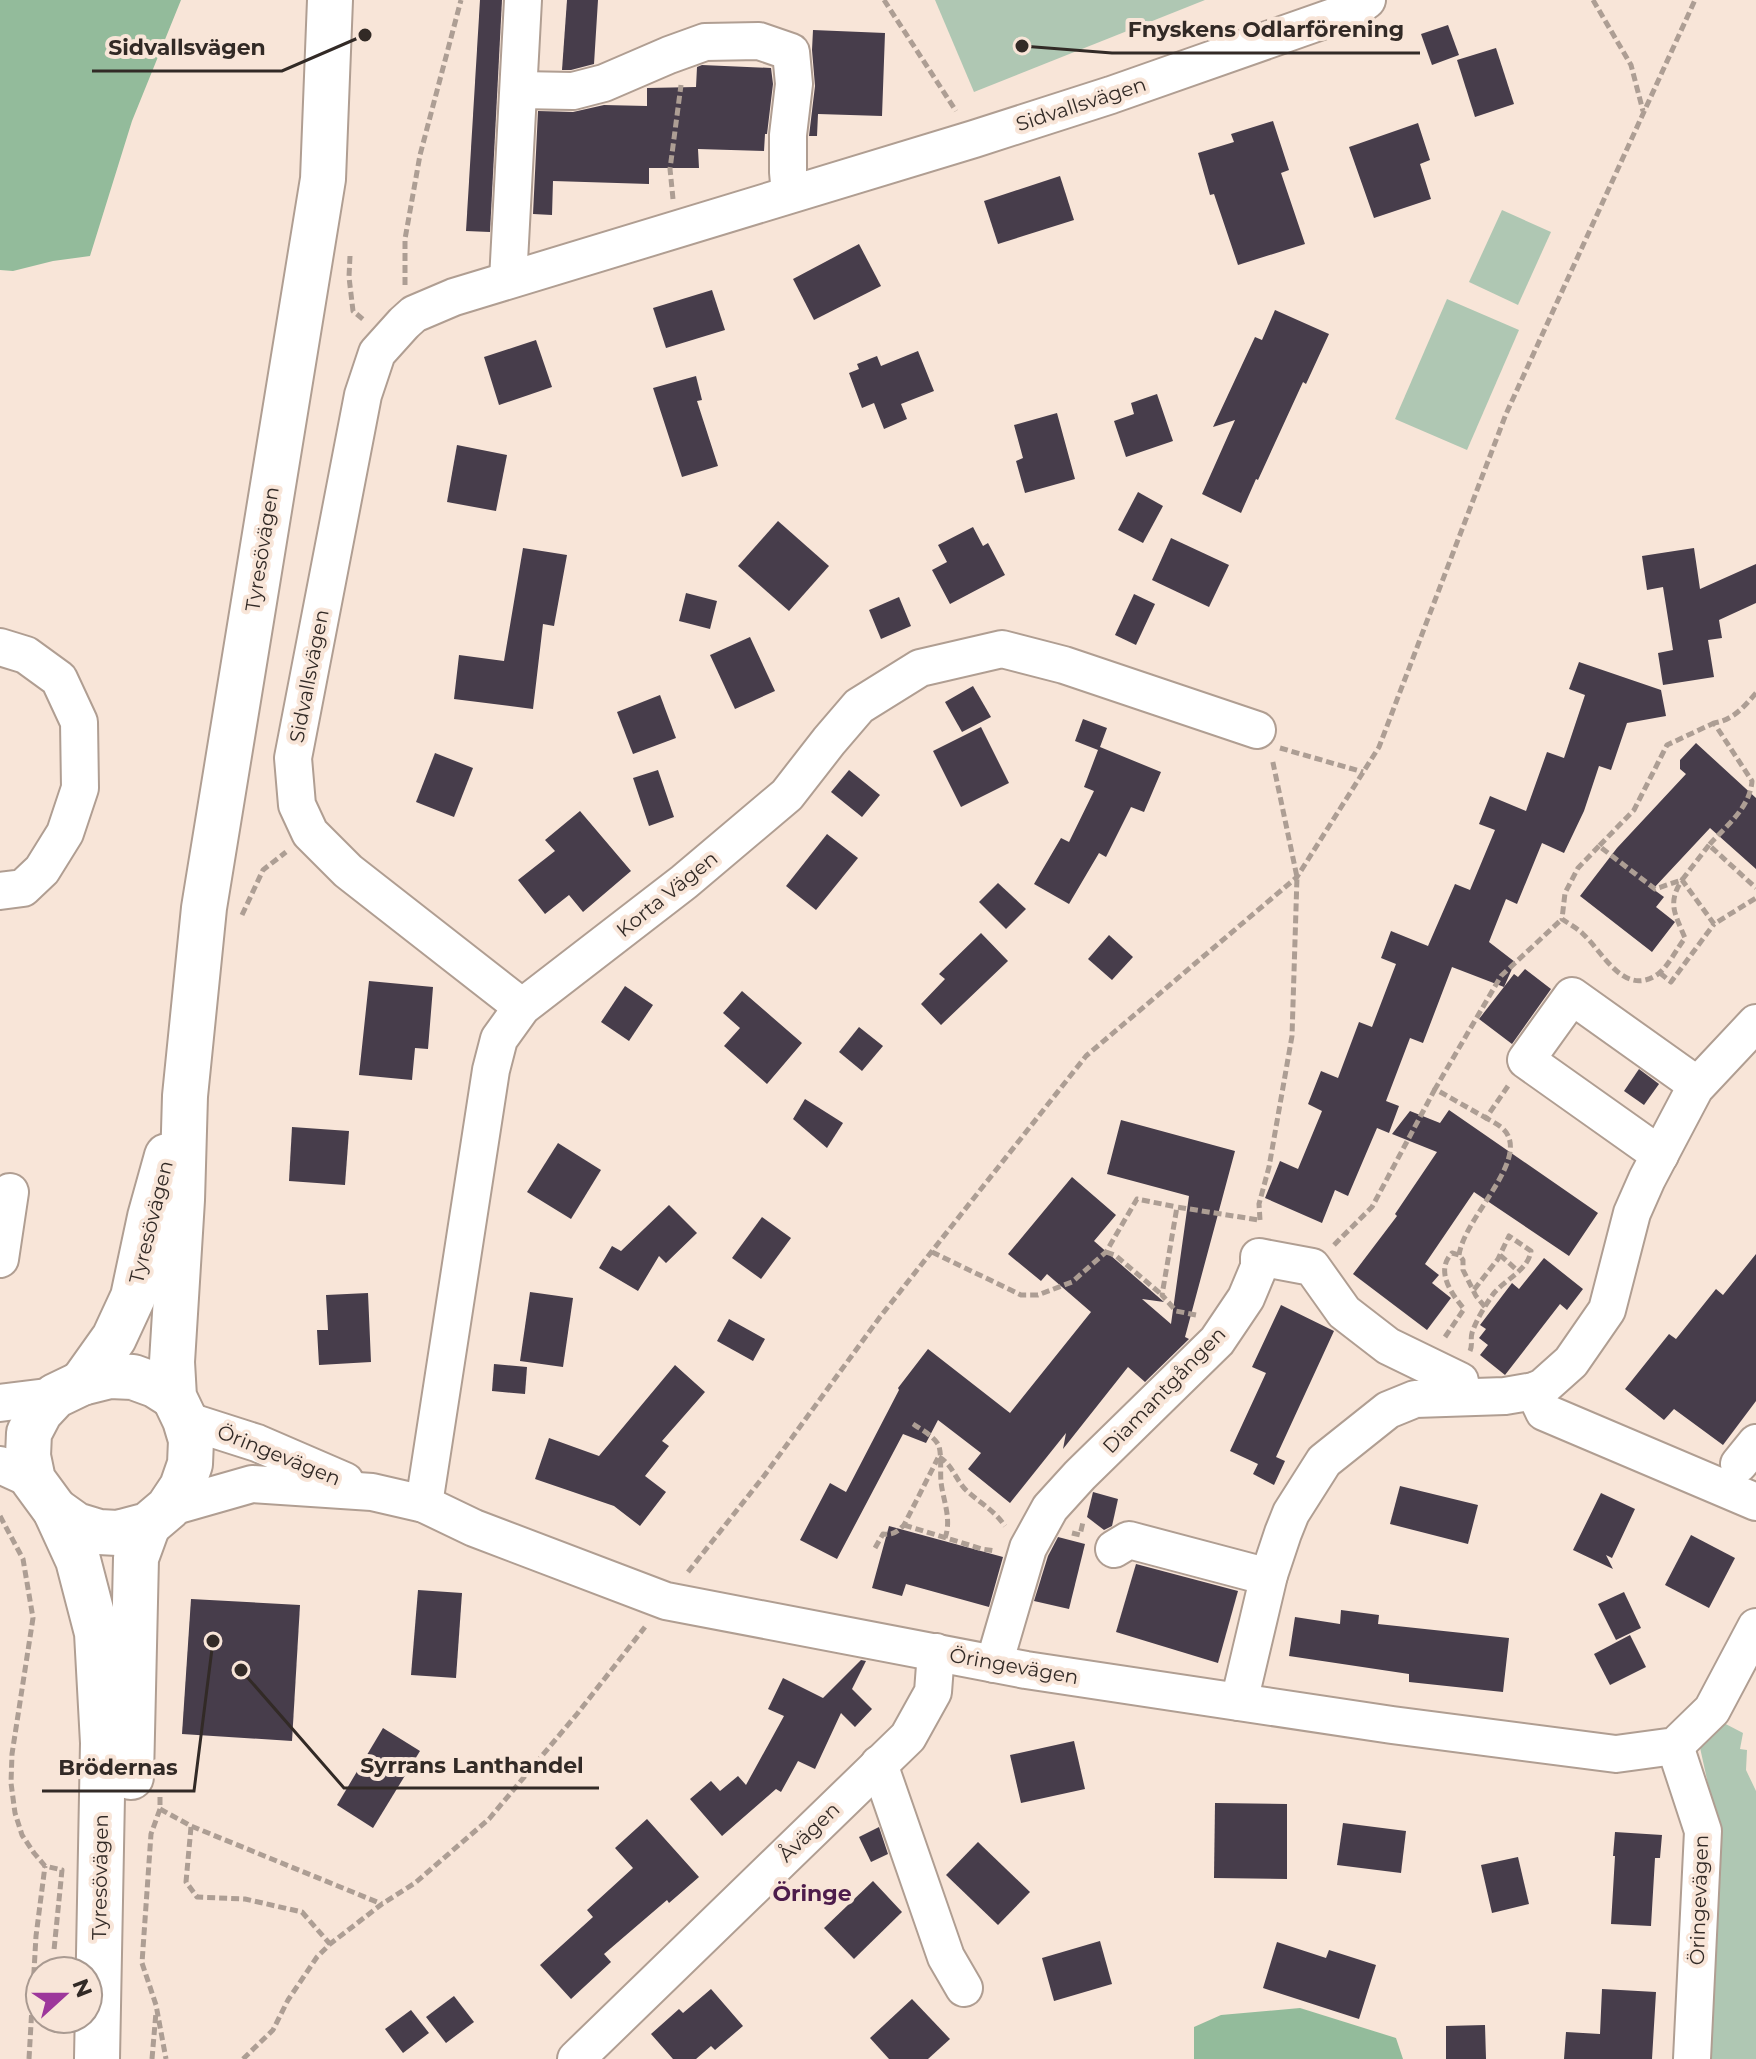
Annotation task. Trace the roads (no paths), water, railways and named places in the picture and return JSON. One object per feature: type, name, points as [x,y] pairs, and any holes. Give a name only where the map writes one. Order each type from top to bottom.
[{"type":"main road","name":"Tyresövägen","points":[[119,2059],[136,1558],[158,1516],[182,1487],[190,1464],[191,1440],[180,1408],[172,1362],[185,1096],[204,908],[323,179],[330,0]]},
{"type":"main road","name":"Tyresövägen","points":[[97,2059],[103,1743],[97,1633],[78,1560],[29,1485],[29,1433],[40,1412],[68,1389],[114,1338],[133,1297],[150,1217],[185,1096]]},
{"type":"main road","points":[[68,1389],[110,1376],[133,1377],[155,1385],[180,1408]]},
{"type":"main road","points":[[29,1485],[76,1525],[99,1532],[118,1533],[158,1516]]},
{"type":"street","points":[[508,280],[523,0]]},
{"type":"street","name":"Sidvallsvägen","points":[[522,1007],[348,871],[310,833],[297,805],[293,758],[363,395],[377,353],[414,314],[454,297],[1111,95],[1338,16],[1367,0]]},
{"type":"street","points":[[519,90],[573,91],[604,83],[705,42],[759,41],[791,52],[794,84],[788,135],[790,194]]},
{"type":"street","points":[[0,647],[26,655],[59,679],[79,722],[80,788],[65,833],[42,870],[23,888],[0,891]]},
{"type":"street","name":"Korta Vägen","points":[[424,1504],[491,1070],[499,1039],[522,1007],[684,882],[787,795],[859,706],[920,668],[1002,649],[1064,665],[1257,730]]},
{"type":"street","points":[[1660,1155],[1526,1060],[1572,996],[1697,1085]]},
{"type":"street","points":[[1239,1702],[1269,1575],[1291,1513],[1324,1461],[1388,1410],[1415,1399],[1505,1396],[1534,1391],[1543,1387],[1571,1362],[1607,1310],[1632,1213],[1697,1085],[1756,1023]]},
{"type":"street","points":[[0,1259],[10,1192]]},
{"type":"street","name":"Diamantgången","points":[[994,1664],[1011,1601],[1018,1544],[1080,1475],[1217,1341],[1246,1298],[1259,1267],[1259,1257],[1312,1267],[1344,1312],[1388,1346],[1442,1360],[1460,1381],[1462,1397]]},
{"type":"street","points":[[0,1403],[68,1389]]},
{"type":"street","points":[[1534,1391],[1544,1412],[1756,1502]]},
{"type":"street","name":"Öringevägen","points":[[180,1408],[372,1492]]},
{"type":"street","name":"Öringevägen","points":[[158,1516],[252,1484],[372,1492],[424,1504],[474,1528],[666,1601],[994,1664],[1392,1725],[1616,1754],[1675,1746],[1703,1831],[1692,2059]]},
{"type":"street","points":[[1114,1549],[1129,1540],[1269,1575]]},
{"type":"street","points":[[1675,1746],[1712,1710],[1756,1627]]},
{"type":"street","name":"Åvägen","points":[[576,2059],[908,1737],[933,1692],[936,1652]]},
{"type":"street","points":[[879,1764],[946,1957],[964,1988]]},
{"type":"place","name":"Sidvallsvägen","points":[[365,35]]},
{"type":"place","name":"Fnyskens Odlarförening","points":[[1022,46]]},
{"type":"place","name":"Brödernas","points":[[213,1641]]},
{"type":"place","name":"Syrrans Lanthandel","points":[[241,1670]]},
{"type":"district","name":"Öringe","points":[[812,1893]]}]
